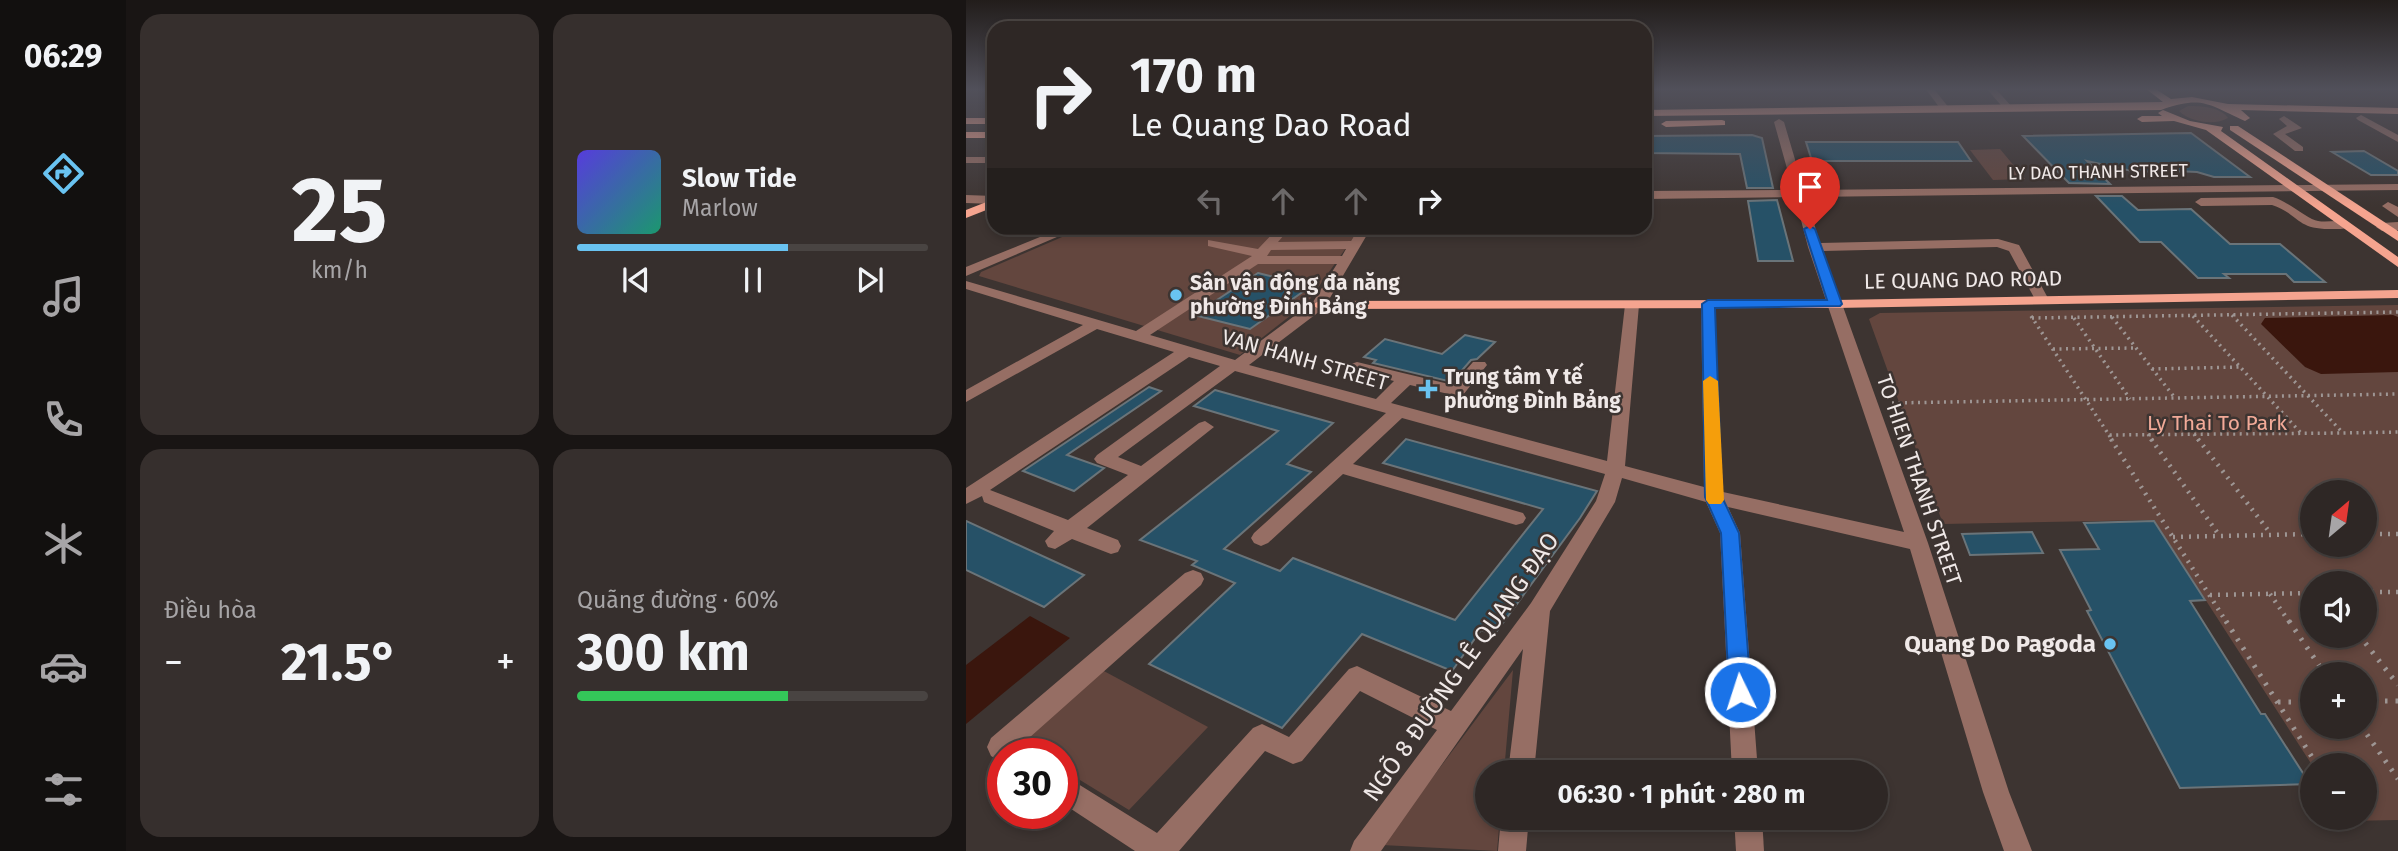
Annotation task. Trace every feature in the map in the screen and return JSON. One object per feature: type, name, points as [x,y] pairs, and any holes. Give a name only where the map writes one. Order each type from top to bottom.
[{"type":"main road","points":[[2210,128],[2234,128],[2398,237]]},
{"type":"main road","points":[[2210,128],[2398,263]]},
{"type":"main road","points":[[966,135],[987,135]]},
{"type":"main road","points":[[966,214],[987,205]]},
{"type":"main road","name":"LE QUANG DAO ROAD","points":[[1320,305],[1835,304],[2398,294]]},
{"type":"street","name":"TO HIEN THANH STREET","points":[[1780,128],[1815,247],[1918,543],[1996,792],[2018,851]]},
{"type":"street","points":[[2297,128],[2280,132],[2279,136],[2299,149]]},
{"type":"street","points":[[2378,128],[2398,139]]},
{"type":"street","points":[[2254,141],[2285,141]]},
{"type":"street","points":[[966,160],[987,160]]},
{"type":"street","name":"LY DAO THANH STREET","points":[[1652,195],[2398,187]]},
{"type":"street","points":[[966,199],[987,201]]},
{"type":"street","points":[[2201,202],[2273,201],[2287,206],[2312,225],[2345,225]]},
{"type":"street","points":[[2382,226],[2398,226]]},
{"type":"street","points":[[966,272],[1055,235]]},
{"type":"street","points":[[1139,336],[1262,253],[1278,235]]},
{"type":"street","points":[[1144,474],[1103,459],[1320,305],[1360,235]]},
{"type":"street","points":[[1213,243],[1262,253],[1344,260]]},
{"type":"street","points":[[1815,247],[1998,243],[2014,248],[2042,300]]},
{"type":"street","points":[[1262,253],[1354,245]]},
{"type":"street","name":"VAN HANH STREET","points":[[966,285],[1236,365],[1714,497],[1918,543]]},
{"type":"street","points":[[1708,304],[1714,497],[1730,533],[1744,760]]},
{"type":"street","name":"NGÕ 8 ĐƯỜNG LÊ QUANG ĐẠO","points":[[1364,851],[1539,609],[1605,502],[1615,470],[1632,305]]},
{"type":"street","points":[[966,397],[1097,323]]},
{"type":"street","points":[[966,497],[1187,351]]},
{"type":"street","points":[[1357,367],[1457,391],[1479,365]]},
{"type":"street","points":[[1380,405],[1406,379]]},
{"type":"street","points":[[1261,538],[1400,410]]},
{"type":"street","points":[[1063,535],[1205,427]]},
{"type":"street","points":[[1339,466],[1516,518]]},
{"type":"street","points":[[992,496],[1063,535],[1111,546]]},
{"type":"street","points":[[1010,738],[1193,579]]},
{"type":"street","points":[[1522,760],[1539,609]]},
{"type":"street","points":[[1078,798],[1160,851],[1262,736],[1293,752],[1357,677],[1455,726]]},
{"type":"street","points":[[1511,851],[1514,830]]},
{"type":"street","points":[[1749,830],[1750,851]]},
{"type":"path","points":[[2186,308],[2301,433]]},
{"type":"path","points":[[2225,308],[2343,433]]},
{"type":"path","points":[[2026,309],[2109,435],[2310,753]]},
{"type":"path","points":[[2032,318],[2398,312]]},
{"type":"path","points":[[2112,317],[2175,398]]},
{"type":"path","points":[[2074,318],[2130,399]]},
{"type":"path","points":[[2053,349],[2136,347]]},
{"type":"path","points":[[2152,369],[2240,367]]},
{"type":"path","points":[[1892,403],[2398,394]]},
{"type":"path","points":[[2109,435],[2398,432]]},
{"type":"path","points":[[2148,434],[2219,535]]},
{"type":"path","points":[[2194,434],[2271,534]]},
{"type":"path","points":[[2174,537],[2300,534]]},
{"type":"path","points":[[2377,534],[2398,535]]},
{"type":"path","points":[[2377,592],[2398,592]]},
{"type":"path","points":[[2210,595],[2300,593]]},
{"type":"path","points":[[2270,594],[2317,662]]},
{"type":"path","points":[[2369,648],[2398,685]]},
{"type":"path","points":[[2377,701],[2398,701]]},
{"type":"path","points":[[2278,702],[2300,702]]},
{"type":"path","points":[[2370,739],[2398,779]]},
{"type":"green space","points":[[2000,149],[2025,179],[1993,180],[1970,150]]},
{"type":"green space","name":"Sân vận động đa năng phường Đình Bảng","points":[[1067,235],[1355,235],[1308,302],[1240,355],[979,276],[981,272]]},
{"type":"green space","name":"Ly Thai To Park","points":[[2398,305],[2398,820],[2377,820],[2377,753],[2304,753],[2154,520],[1943,524],[1869,319],[1880,313]]},
{"type":"green space","points":[[1102,670],[1208,727],[1129,810],[1078,779],[1078,738],[1025,738]]},
{"type":"green space","points":[[1513,670],[1505,760],[1475,760],[1475,830],[1499,830],[1497,851],[1382,845]]},
{"type":"shaded area","points":[[2398,317],[2398,372],[2321,374],[2305,367],[2261,324],[2265,318]]},
{"type":"shaded area","points":[[1030,616],[1070,638],[966,724],[966,665]]},
{"type":"building","points":[[2191,133],[2250,177],[2214,177],[2197,172],[2154,170],[2141,173],[2087,161],[2110,184],[2069,183],[2023,136]]},
{"type":"building","points":[[1752,135],[1762,138],[1773,188],[1747,188],[1740,154],[1652,153],[1652,136]]},
{"type":"building","points":[[1806,142],[1958,142],[1971,161],[1812,161]]},
{"type":"building","points":[[2364,151],[2398,171],[2398,175],[2371,175],[2332,152]]},
{"type":"building","points":[[2096,196],[2122,196],[2138,210],[2191,209],[2230,244],[2280,244],[2325,282],[2294,282],[2286,274],[2224,274],[2229,278],[2198,278],[2161,242],[2140,242]]},
{"type":"building","points":[[1777,200],[1793,261],[1758,261],[1748,201]]},
{"type":"building","points":[[1258,273],[1311,286],[1250,329],[1194,315]]},
{"type":"building","points":[[1465,335],[1495,342],[1477,359],[1471,360],[1452,382],[1373,363],[1376,360],[1364,357],[1385,339],[1442,354]]},
{"type":"building","points":[[1149,387],[1161,391],[1067,455],[1104,468],[1074,491],[1023,471]]},
{"type":"building","points":[[1215,390],[1333,423],[1287,464],[1311,472],[1224,549],[1280,571],[1293,558],[1455,620],[1543,509],[1383,463],[1406,439],[1597,491],[1494,635],[1481,630],[1452,671],[1362,634],[1282,728],[1149,664],[1235,583],[1192,565],[1197,561],[1140,540],[1278,431],[1194,406]]},
{"type":"building","points":[[966,521],[1084,575],[1044,607],[966,570]]},
{"type":"building","points":[[2154,521],[2205,600],[2190,601],[2261,714],[2265,714],[2300,768],[2300,784],[2180,788],[2087,611],[2091,610],[2060,550],[2099,549],[2084,523]]},
{"type":"building","points":[[2032,532],[2043,553],[1970,555],[1962,534]]},
{"type":"slow traffic","points":[[1710,381],[1715,500]]},
{"type":"place","name":"Sân vận động đa năng phường Đình Bảng","points":[[1176,295]]},
{"type":"place","name":"Trung tâm Y tế phường Đình Bảng","points":[[1428,389]]},
{"type":"place","name":"Quang Do Pagoda","points":[[2110,644]]},
{"type":"route","points":[[1740,692],[1730,533],[1714,497],[1708,304],[1835,304],[1810,229]]}]
